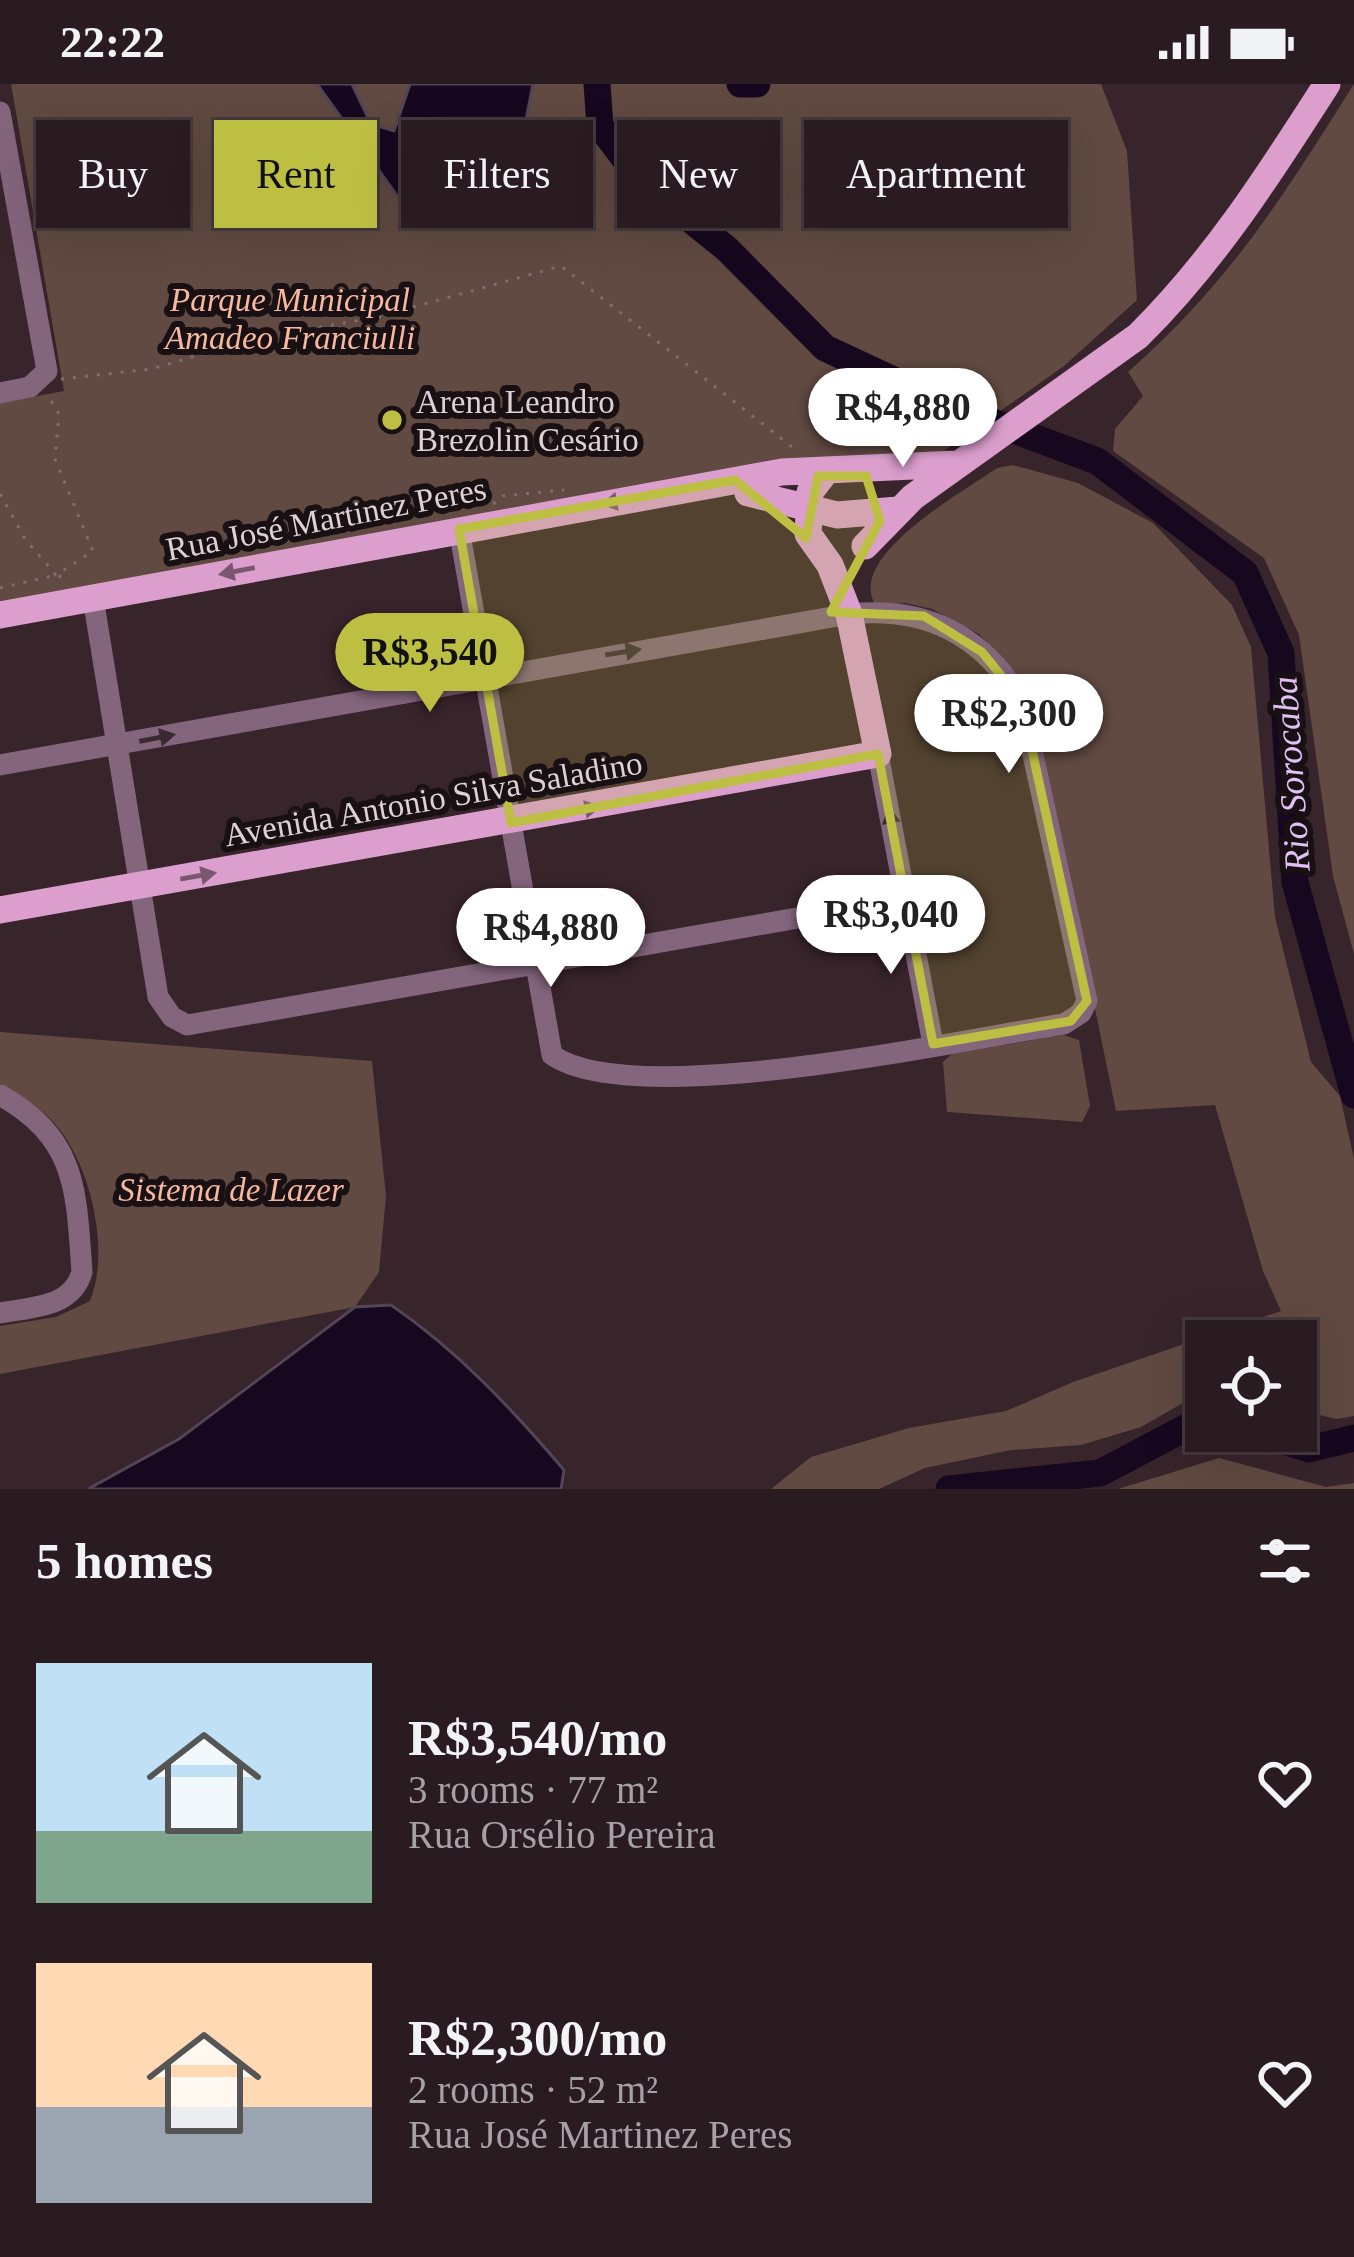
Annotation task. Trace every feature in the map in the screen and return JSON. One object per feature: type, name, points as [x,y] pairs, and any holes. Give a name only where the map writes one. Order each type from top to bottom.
[{"type":"main road","points":[[845,603],[865,546],[890,512],[1138,336],[1169,305],[1231,231],[1327,84]]},
{"type":"main road","name":"Rua José Martinez Peres","points":[[0,615],[459,529],[742,486],[829,466],[962,461]]},
{"type":"main road","points":[[814,545],[808,511],[814,481],[829,466],[873,482],[890,512]]},
{"type":"main road","points":[[742,486],[814,545],[830,565],[845,603],[878,754]]},
{"type":"main road","name":"Rua José Martinez Peres","points":[[742,486],[808,511],[890,512]]},
{"type":"main road","name":"Avenida Antonio Silva Saladino","points":[[0,910],[511,823],[878,754]]},
{"type":"street","points":[[0,112],[11,240],[47,371],[40,381],[0,393]]},
{"type":"street","points":[[0,765],[485,675],[845,603],[924,616],[1005,673],[1021,700],[1087,1001],[1081,1013],[1064,1024],[780,1072],[694,1077],[590,1071],[570,1068],[552,1055],[485,675],[459,529]]},
{"type":"street","points":[[93,598],[158,997],[172,1017],[187,1025],[906,899]]},
{"type":"street","points":[[878,754],[933,1044]]},
{"type":"street","points":[[0,1095],[38,1119],[70,1168],[82,1272],[78,1286],[56,1302],[0,1313]]},
{"type":"path","points":[[0,494],[25,539],[56,575],[93,551],[86,527],[67,500],[55,459],[59,414],[40,381],[151,369],[254,339],[378,316],[561,266],[829,466]]},
{"type":"highlighted area","points":[[818,476],[866,476],[880,521],[831,612],[924,616],[982,652],[1021,700],[1087,1001],[1071,1021],[933,1044],[878,754],[511,823],[459,529],[735,480],[806,538]]},
{"type":"green space","name":"Parque Municipal Amadeo Franciulli","points":[[11,84],[1101,84],[1127,151],[1137,300],[1064,366],[937,456],[0,608],[0,403],[64,391]]},
{"type":"green space","points":[[1354,84],[1354,954],[1333,876],[1299,635],[1264,558],[1113,451],[1115,429],[1143,396],[1128,372],[1225,271],[1278,201]]},
{"type":"green space","points":[[1013,465],[1078,483],[1153,523],[1232,605],[1251,647],[1275,917],[1311,1062],[1340,1096],[1354,1159],[1354,1416],[1337,1419],[1317,1415],[1317,1320],[1255,1320],[1281,1311],[1263,1271],[1215,1105],[1116,1111],[1029,687],[979,634],[932,609],[905,603],[876,606],[871,587],[876,567],[891,547],[997,468]]},
{"type":"green space","name":"Sistema de Lazer","points":[[0,1032],[372,1061],[386,1196],[379,1272],[355,1307],[0,1374],[0,1326],[56,1317],[90,1301],[98,1236],[89,1190],[71,1147],[54,1123],[0,1084]]},
{"type":"green space","points":[[1063,1035],[1079,1040],[1090,1106],[1082,1122],[947,1112],[943,1062],[952,1054]]},
{"type":"green space","points":[[1185,1344],[1185,1402],[1141,1427],[1081,1445],[1011,1450],[925,1468],[879,1489],[771,1489],[811,1457],[909,1428],[1006,1411]]},
{"type":"green space","points":[[1219,1458],[1326,1487],[1354,1483],[1354,1489],[1118,1489]]},
{"type":"shaded area","points":[[317,84],[352,84],[369,120],[343,120]]},
{"type":"shaded area","points":[[410,84],[533,84],[526,120],[401,120],[401,201],[377,168],[377,126],[394,131]]},
{"type":"shaded area","points":[[391,1305],[461,1361],[524,1425],[564,1470],[561,1489],[88,1489],[179,1439],[355,1307]]},
{"type":"waterway","name":"Rio Sorocaba","points":[[597,84],[600,126],[640,179],[727,249],[825,348],[947,405],[1097,461],[1245,573],[1281,653],[1295,882],[1354,1095]]},
{"type":"waterway","name":"Rio Sorocaba","points":[[740,84],[757,84]]},
{"type":"waterway","name":"Rio Sorocaba","points":[[949,1489],[1100,1473],[1185,1428]]},
{"type":"waterway","name":"Rio Sorocaba","points":[[1317,1447],[1354,1438]]},
{"type":"place","name":"Arena Leandro Brezolin Cesário","points":[[392,420]]}]
